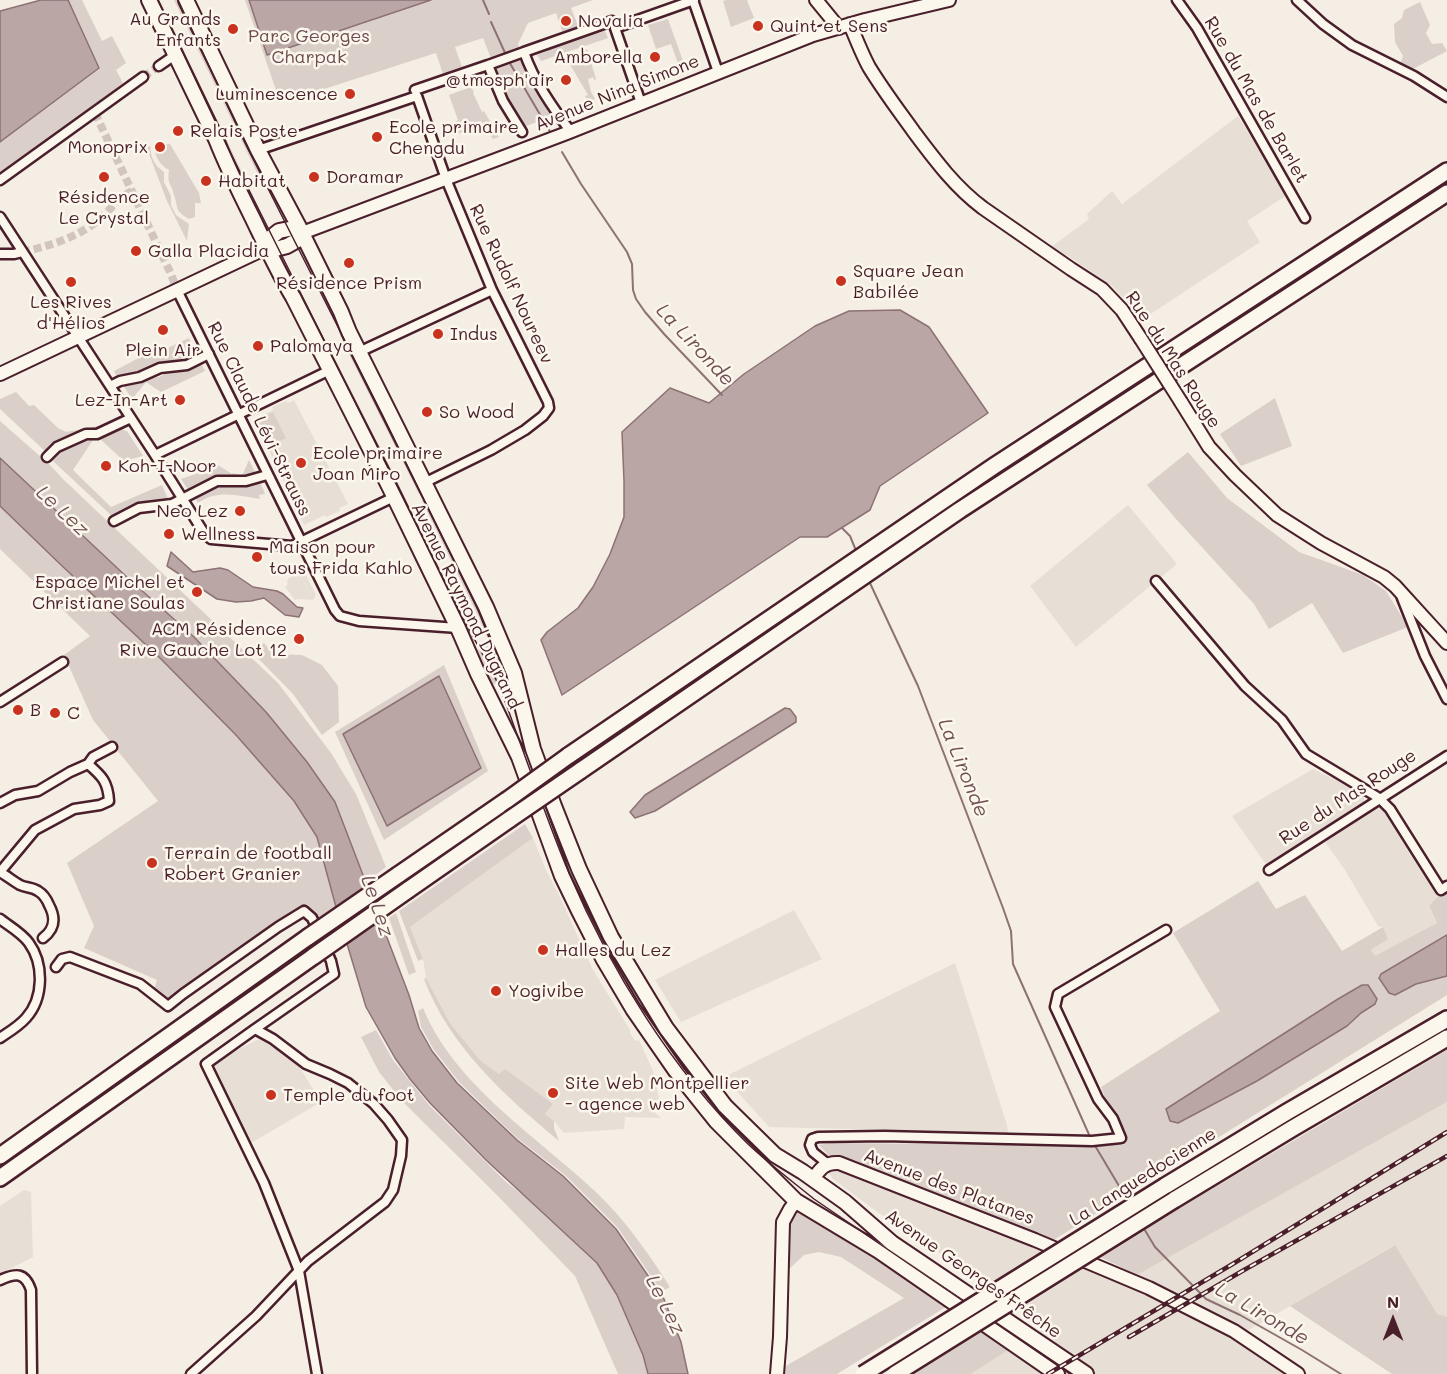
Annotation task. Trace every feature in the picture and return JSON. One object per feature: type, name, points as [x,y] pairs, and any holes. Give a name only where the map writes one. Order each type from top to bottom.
[{"type":"highway","points":[[0,1156],[567,756],[824,581],[1099,397],[1447,171]]},
{"type":"highway","points":[[0,1178],[408,890],[833,596],[1447,193]]},
{"type":"highway","name":"La Languedocienne","points":[[863,1374],[1165,1186],[1447,1018]]},
{"type":"highway","name":"La Languedocienne","points":[[895,1374],[1174,1200],[1447,1038]]},
{"type":"main road","name":"Avenue Raymond Dugrand","points":[[149,0],[266,247],[294,297],[458,628],[519,757],[562,876],[596,944],[633,1009],[676,1071],[716,1121]]},
{"type":"main road","points":[[186,0],[258,150],[301,232],[287,246],[266,247]]},
{"type":"main road","name":"Avenue Raymond Dugrand","points":[[301,232],[486,607],[514,673],[533,749],[568,844],[594,904],[666,1028],[719,1100],[746,1127]]},
{"type":"main road","name":"Avenue Georges Frêche","points":[[716,1121],[796,1201],[879,1251],[1057,1374]]},
{"type":"main road","name":"Avenue Georges Frêche","points":[[746,1127],[776,1155],[845,1202],[892,1243],[1086,1374]]},
{"type":"main road","points":[[796,1201],[813,1179]]},
{"type":"street","points":[[641,103],[615,28],[693,0],[718,72]]},
{"type":"street","name":"Rue du Mas Rouge","points":[[816,0],[844,26],[892,102],[934,159],[961,190],[999,219],[1102,289],[1122,310],[1209,447],[1234,475],[1277,515],[1321,543],[1384,577],[1395,586],[1447,644]]},
{"type":"street","name":"Avenue Nina Simone","points":[[301,232],[524,150],[813,35],[949,0]]},
{"type":"street","name":"Rue du Mas de Barlet","points":[[1177,0],[1197,28],[1305,218]]},
{"type":"street","points":[[1297,0],[1346,41],[1367,54],[1414,76],[1447,97]]},
{"type":"street","points":[[415,90],[612,21]]},
{"type":"street","points":[[524,52],[529,68],[569,132]]},
{"type":"street","points":[[159,66],[175,55]]},
{"type":"street","points":[[488,65],[503,101],[522,132]]},
{"type":"street","points":[[0,180],[143,77]]},
{"type":"street","name":"Rue Rudolf Noureev","points":[[258,150],[417,96],[446,179],[492,290],[549,408],[543,416],[525,430],[491,450],[424,483]]},
{"type":"street","points":[[0,217],[204,533],[211,538],[292,546],[394,497]]},
{"type":"street","points":[[0,374],[266,247]]},
{"type":"street","points":[[0,254],[22,252]]},
{"type":"street","name":"Rue Claude Lévi-Strauss","points":[[177,290],[267,475],[330,601],[340,616],[360,621],[458,628]]},
{"type":"street","points":[[359,352],[492,290]]},
{"type":"street","points":[[110,386],[160,368],[187,365],[209,354]]},
{"type":"street","points":[[155,455],[330,370]]},
{"type":"street","points":[[47,457],[57,447],[86,434],[97,434],[131,418]]},
{"type":"street","points":[[114,521],[139,508],[172,504],[217,481],[246,481],[267,475]]},
{"type":"street","points":[[1156,581],[1245,686],[1282,720],[1306,754],[1379,798],[1390,808],[1441,890],[1447,886]]},
{"type":"street","points":[[1395,586],[1403,599],[1425,656],[1447,699]]},
{"type":"street","points":[[1,700],[63,662]]},
{"type":"street","points":[[0,803],[15,795],[38,791],[88,764],[93,757],[112,747]]},
{"type":"street","name":"Rue du Mas Rouge","points":[[1269,870],[1447,756]]},
{"type":"street","points":[[43,938],[48,934],[54,922],[48,902],[41,892],[34,888],[21,886],[0,872],[36,831],[74,809],[100,805],[109,801],[105,781],[88,764]]},
{"type":"street","points":[[56,967],[62,959],[70,957],[140,984],[168,1006],[304,911],[312,918],[331,961],[334,974],[206,1064],[264,1183],[299,1271],[317,1374]]},
{"type":"street","points":[[0,919],[28,942],[35,953],[40,984],[36,1000],[26,1018],[0,1038]]},
{"type":"street","points":[[813,1179],[824,1165],[828,1164],[813,1152],[810,1145],[812,1139],[818,1137],[884,1136],[1092,1141],[1121,1138],[1113,1119],[1098,1099],[1055,1007],[1058,994],[1167,930]]},
{"type":"street","points":[[191,1374],[256,1316],[308,1261],[389,1197],[393,1190],[401,1156],[402,1140],[388,1119],[374,1104],[360,1092],[330,1074],[306,1064],[273,1038],[255,1029]]},
{"type":"street","name":"Avenue des Platanes","points":[[828,1164],[839,1163],[1035,1240],[1149,1288],[1234,1331],[1298,1374]]},
{"type":"street","points":[[777,1374],[783,1222],[796,1201]]},
{"type":"street","points":[[0,1280],[12,1275],[23,1276],[29,1282],[32,1290],[32,1374]]},
{"type":"shaded area","points":[[1238,116],[1287,195],[1247,221],[1260,242],[1143,319],[1113,287],[1070,257],[1050,248],[1089,219],[1087,214],[1112,191],[1122,204]]},
{"type":"shaded area","name":"Ecole primaire Joan Miro","points":[[294,400],[348,504],[339,508],[340,511],[304,525],[254,419],[273,410],[272,407]]},
{"type":"shaded area","points":[[1128,505],[1177,564],[1076,647],[1030,586]]},
{"type":"shaded area","points":[[300,567],[316,595],[313,600],[295,600],[285,587],[288,579],[298,573],[296,569]]},
{"type":"shaded area","points":[[1313,769],[1364,793],[1364,806],[1270,870],[1232,816]]},
{"type":"shaded area","points":[[1380,805],[1389,811],[1440,894],[1429,907],[1437,923],[1375,957],[1371,950],[1387,939],[1383,927],[1378,926],[1345,870],[1325,842]]},
{"type":"shaded area","points":[[533,838],[592,968],[635,1041],[639,1040],[653,1071],[660,1103],[648,1104],[661,1118],[625,1117],[624,1129],[564,1133],[545,1114],[553,1104],[499,1074],[480,1060],[450,1023],[426,978],[423,959],[410,927]]},
{"type":"shaded area","points":[[794,910],[822,959],[681,1022],[655,980]]},
{"type":"shaded area","points":[[955,963],[1008,1133],[769,1127],[724,1077]]},
{"type":"shaded area","points":[[259,1039],[295,1060],[321,1102],[251,1143],[212,1063]]},
{"type":"shaded area","points":[[1447,1102],[1447,1317],[1437,1315],[1394,1245],[1239,1336],[1303,1374],[971,1374],[1047,1325],[876,1211],[833,1179],[826,1170],[835,1168],[1124,1282]]},
{"type":"shaded area","points":[[24,1190],[31,1192],[33,1257],[0,1274],[0,1206]]},
{"type":"green space","points":[[68,0],[82,0],[102,41],[112,36],[126,63],[116,70],[123,83],[0,174],[0,142],[99,68]]},
{"type":"green space","points":[[174,0],[181,0],[268,182],[262,183]]},
{"type":"green space","name":"Parc Georges Charpak","points":[[245,0],[593,0],[571,8],[578,26],[562,31],[556,13],[528,23],[518,44],[527,69],[557,115],[523,127],[505,94],[483,38],[455,47],[462,67],[443,74],[436,53],[293,99],[276,90]]},
{"type":"green space","points":[[747,0],[754,18],[731,27],[723,1]]},
{"type":"green space","points":[[160,1],[250,189],[245,193],[154,4]]},
{"type":"green space","points":[[1420,2],[1430,25],[1426,33],[1432,44],[1442,43],[1447,51],[1411,70],[1400,64],[1403,56],[1395,42],[1394,24],[1402,18],[1404,10]]},
{"type":"green space","points":[[668,19],[684,64],[679,66],[671,44],[656,49],[648,25]]},
{"type":"green space","points":[[597,30],[599,33],[605,31],[608,38],[541,61],[537,55],[548,51],[547,48]]},
{"type":"green space","points":[[587,49],[596,79],[594,80],[593,77],[588,79],[595,99],[588,102],[585,96],[588,95],[565,56]]},
{"type":"green space","points":[[471,87],[482,112],[484,111],[499,137],[493,139],[481,121],[464,127],[465,131],[457,134],[453,123],[458,120],[449,95]]},
{"type":"green space","points":[[170,144],[199,193],[201,203],[195,203],[195,217],[189,219],[178,209],[169,181],[169,170],[160,163],[157,157],[155,145]]},
{"type":"green space","points":[[146,146],[150,146],[154,161],[164,172],[164,182],[176,215],[189,224],[187,241],[167,201]]},
{"type":"green space","points":[[347,337],[424,492],[419,494],[342,340]]},
{"type":"green space","points":[[189,338],[197,355],[182,364],[157,363],[138,374],[118,379],[114,371],[150,352],[153,355]]},
{"type":"green space","points":[[329,347],[396,479],[390,481],[324,349]]},
{"type":"green space","points":[[200,361],[205,371],[161,392],[146,382],[132,399],[122,384],[159,377],[171,371],[188,368]]},
{"type":"green space","points":[[16,392],[29,406],[34,405],[58,428],[66,432],[115,423],[47,453],[0,409],[0,399]]},
{"type":"green space","points":[[1275,398],[1292,446],[1241,466],[1220,434]]},
{"type":"green space","points":[[273,412],[286,438],[271,445],[258,419]]},
{"type":"green space","points":[[0,421],[49,464],[278,683],[331,753],[356,794],[386,867],[366,882],[335,802],[266,712],[194,637],[0,458]]},
{"type":"green space","points":[[121,427],[127,431],[143,456],[124,461],[99,438]]},
{"type":"green space","points":[[88,437],[93,440],[73,470],[111,507],[162,485],[169,501],[114,518],[53,461],[60,450]]},
{"type":"green space","points":[[1188,452],[1227,498],[1299,552],[1363,575],[1386,591],[1408,627],[1343,653],[1312,603],[1269,629],[1254,604],[1147,485]]},
{"type":"green space","points":[[249,460],[257,476],[245,480],[225,475],[189,491],[181,479],[204,471],[205,464],[213,462],[232,474],[242,476]]},
{"type":"green space","points":[[260,482],[265,494],[259,495],[260,499],[221,495],[198,503],[194,496],[209,487]]},
{"type":"green space","points":[[399,486],[476,641],[469,644],[393,488]]},
{"type":"green space","points":[[427,499],[492,633],[486,636],[422,501]]},
{"type":"green space","points":[[0,506],[161,659],[236,735],[294,801],[318,837],[336,907],[319,918],[306,910],[215,967],[168,1001],[154,990],[157,980],[84,948],[94,926],[67,863],[158,801],[93,720],[64,655],[90,636],[0,549]]},
{"type":"green space","points":[[495,641],[505,676],[502,682],[494,684],[489,681],[472,651]]},
{"type":"green space","points":[[264,643],[273,654],[302,655],[322,665],[338,686],[339,722],[322,735],[293,694],[253,653]]},
{"type":"green space","points":[[444,665],[488,771],[384,840],[335,732]]},
{"type":"green space","points":[[525,824],[533,838],[410,927],[423,959],[418,961],[399,911]]},
{"type":"green space","points":[[1258,881],[1276,909],[1305,895],[1342,951],[1383,927],[1388,939],[1371,950],[1375,956],[1437,923],[1429,906],[1440,894],[1447,891],[1447,935],[1427,946],[1395,995],[1416,984],[1447,976],[1447,995],[1052,1241],[830,1157],[819,1145],[831,1143],[1124,1145],[1101,1087],[1220,1011],[1173,933]],"holes":[[[1368,985],[1375,1004],[1347,1026],[1257,1081]]]},
{"type":"green space","points":[[396,913],[416,972],[409,975],[389,918]]},
{"type":"green space","points":[[426,978],[450,1023],[480,1060],[499,1074],[505,1069],[553,1104],[545,1114],[554,1121],[559,1141],[499,1088],[463,1048],[435,1003],[424,979]]},
{"type":"green space","points":[[423,1008],[437,1036],[455,1062],[500,1109],[608,1204],[654,1262],[670,1287],[662,1292],[618,1228],[565,1175],[517,1138],[459,1082],[434,1050],[421,1027],[418,1011]]},
{"type":"green space","points":[[376,1030],[393,1060],[429,1105],[506,1182],[527,1198],[597,1263],[617,1295],[643,1355],[648,1374],[618,1374],[575,1276],[402,1101],[379,1072],[361,1037]]},
{"type":"green space","points":[[1447,1050],[1447,1102],[1137,1275],[1098,1256]]},
{"type":"green space","points":[[800,1207],[949,1305],[837,1374],[783,1374],[784,1367],[904,1298],[841,1257],[819,1252],[804,1255],[786,1272],[789,1223]]},
{"type":"green space","points":[[1395,1245],[1437,1314],[1447,1317],[1447,1374],[1392,1374],[1290,1306]]},
{"type":"green space","points":[[984,1329],[1010,1349],[971,1374],[912,1374]]},
{"type":"water","points":[[41,0],[68,0],[99,68],[0,142],[0,11]]},
{"type":"water","points":[[249,0],[431,0],[267,55]]},
{"type":"water","points":[[900,310],[929,327],[988,413],[880,486],[870,510],[827,537],[800,537],[562,695],[541,640],[547,632],[578,608],[593,587],[610,554],[624,517],[622,432],[670,388],[709,403],[744,374],[815,326],[849,311]]},
{"type":"water","name":"Le Lez","points":[[0,458],[194,637],[266,712],[307,762],[335,802],[409,995],[419,1028],[432,1051],[457,1083],[517,1140],[563,1176],[616,1229],[664,1299],[681,1342],[688,1374],[648,1374],[643,1355],[617,1295],[597,1263],[486,1160],[430,1103],[410,1079],[395,1058],[366,1007],[317,837],[294,801],[236,735],[161,659],[0,506]]},
{"type":"water","points":[[171,552],[193,572],[220,568],[228,570],[253,587],[283,594],[297,607],[303,608],[299,617],[285,615],[264,598],[236,602],[217,599],[167,566]]},
{"type":"water","points":[[439,676],[481,768],[387,826],[343,734]]},
{"type":"water","points":[[785,708],[790,709],[796,717],[796,722],[655,811],[635,818],[630,812],[645,795]]},
{"type":"water","points":[[1447,935],[1447,976],[1416,984],[1395,995],[1389,993],[1379,978],[1381,974]]},
{"type":"water","points":[[1362,985],[1368,985],[1377,999],[1375,1004],[1347,1026],[1257,1081],[1178,1123],[1170,1121],[1166,1109]]},
{"type":"waterway","name":"La Lironde","points":[[483,0],[489,14]]},
{"type":"waterway","name":"La Lironde","points":[[491,22],[506,55]]},
{"type":"waterway","name":"La Lironde","points":[[508,60],[552,135]]},
{"type":"waterway","name":"La Lironde","points":[[562,152],[627,252],[632,264],[633,290],[636,299],[665,335],[722,395]]},
{"type":"waterway","name":"La Lironde","points":[[842,528],[850,536],[857,553]]},
{"type":"waterway","name":"La Lironde","points":[[869,581],[918,686],[1003,908],[1011,931],[1013,964],[1091,1139]]},
{"type":"waterway","name":"La Lironde","points":[[1094,1144],[1128,1201]]},
{"type":"waterway","name":"La Lironde","points":[[1143,1227],[1155,1247],[1206,1299],[1240,1315],[1341,1374]]},
{"type":"tunnel","points":[[143,77],[159,66]]},
{"type":"tunnel","points":[[95,113],[177,290]]},
{"type":"tunnel","points":[[22,252],[73,236],[100,219],[132,191]]},
{"type":"tram line","points":[[158,0],[226,144],[461,614],[495,677],[569,873],[604,946],[646,1017],[669,1051],[720,1115],[772,1165],[814,1199],[1070,1374]]},
{"type":"tram line","points":[[178,0],[245,143],[478,610],[502,680]]},
{"type":"railway","points":[[1048,1374],[1447,1132]]},
{"type":"railway","points":[[1129,1337],[1447,1156]]},
{"type":"place","name":"Novalia","points":[[566,21]]},
{"type":"place","name":"Quint et Sens","points":[[758,26]]},
{"type":"place","name":"Au Grands Enfants","points":[[233,29]]},
{"type":"place","name":"Amborella","points":[[655,57]]},
{"type":"place","name":"@tmosph'air","points":[[566,80]]},
{"type":"place","name":"Luminescence","points":[[350,94]]},
{"type":"place","name":"Relais Poste","points":[[178,131]]},
{"type":"place","name":"Ecole primaire Chengdu","points":[[377,137]]},
{"type":"place","name":"Monoprix","points":[[160,147]]},
{"type":"place","name":"Résidence Le Crystal","points":[[104,177]]},
{"type":"place","name":"Doramar","points":[[314,177]]},
{"type":"place","name":"Habitat","points":[[206,181]]},
{"type":"place","name":"Galla Placidia","points":[[136,251]]},
{"type":"place","name":"Résidence Prism","points":[[349,263]]},
{"type":"place","name":"Square Jean Babilée","points":[[841,281]]},
{"type":"place","name":"Les Rives d'Hélios","points":[[71,282]]},
{"type":"place","name":"Plein Air","points":[[163,330]]},
{"type":"place","name":"Indus","points":[[438,334]]},
{"type":"place","name":"Palomaya","points":[[258,346]]},
{"type":"place","name":"Lez-In-Art","points":[[180,400]]},
{"type":"place","name":"So Wood","points":[[427,412]]},
{"type":"place","name":"Ecole primaire Joan Miro","points":[[301,463]]},
{"type":"place","name":"Koh-I-Noor","points":[[106,466]]},
{"type":"place","name":"Neo Lez","points":[[240,511]]},
{"type":"place","name":"Wellness","points":[[169,534]]},
{"type":"place","name":"Maison pour tous Frida Kahlo","points":[[257,557]]},
{"type":"place","name":"Espace Michel et Christiane Soulas","points":[[197,592]]},
{"type":"place","name":"ACM Résidence Rive Gauche Lot 12","points":[[299,639]]},
{"type":"place","name":"B","points":[[18,710]]},
{"type":"place","name":"C","points":[[55,713]]},
{"type":"place","name":"Terrain de football Robert Granier","points":[[152,863]]},
{"type":"place","name":"Halles du Lez","points":[[543,950]]},
{"type":"place","name":"Yogivibe","points":[[496,991]]},
{"type":"place","name":"Site Web Montpellier - agence web","points":[[553,1093]]},
{"type":"place","name":"Temple du foot","points":[[271,1095]]}]
